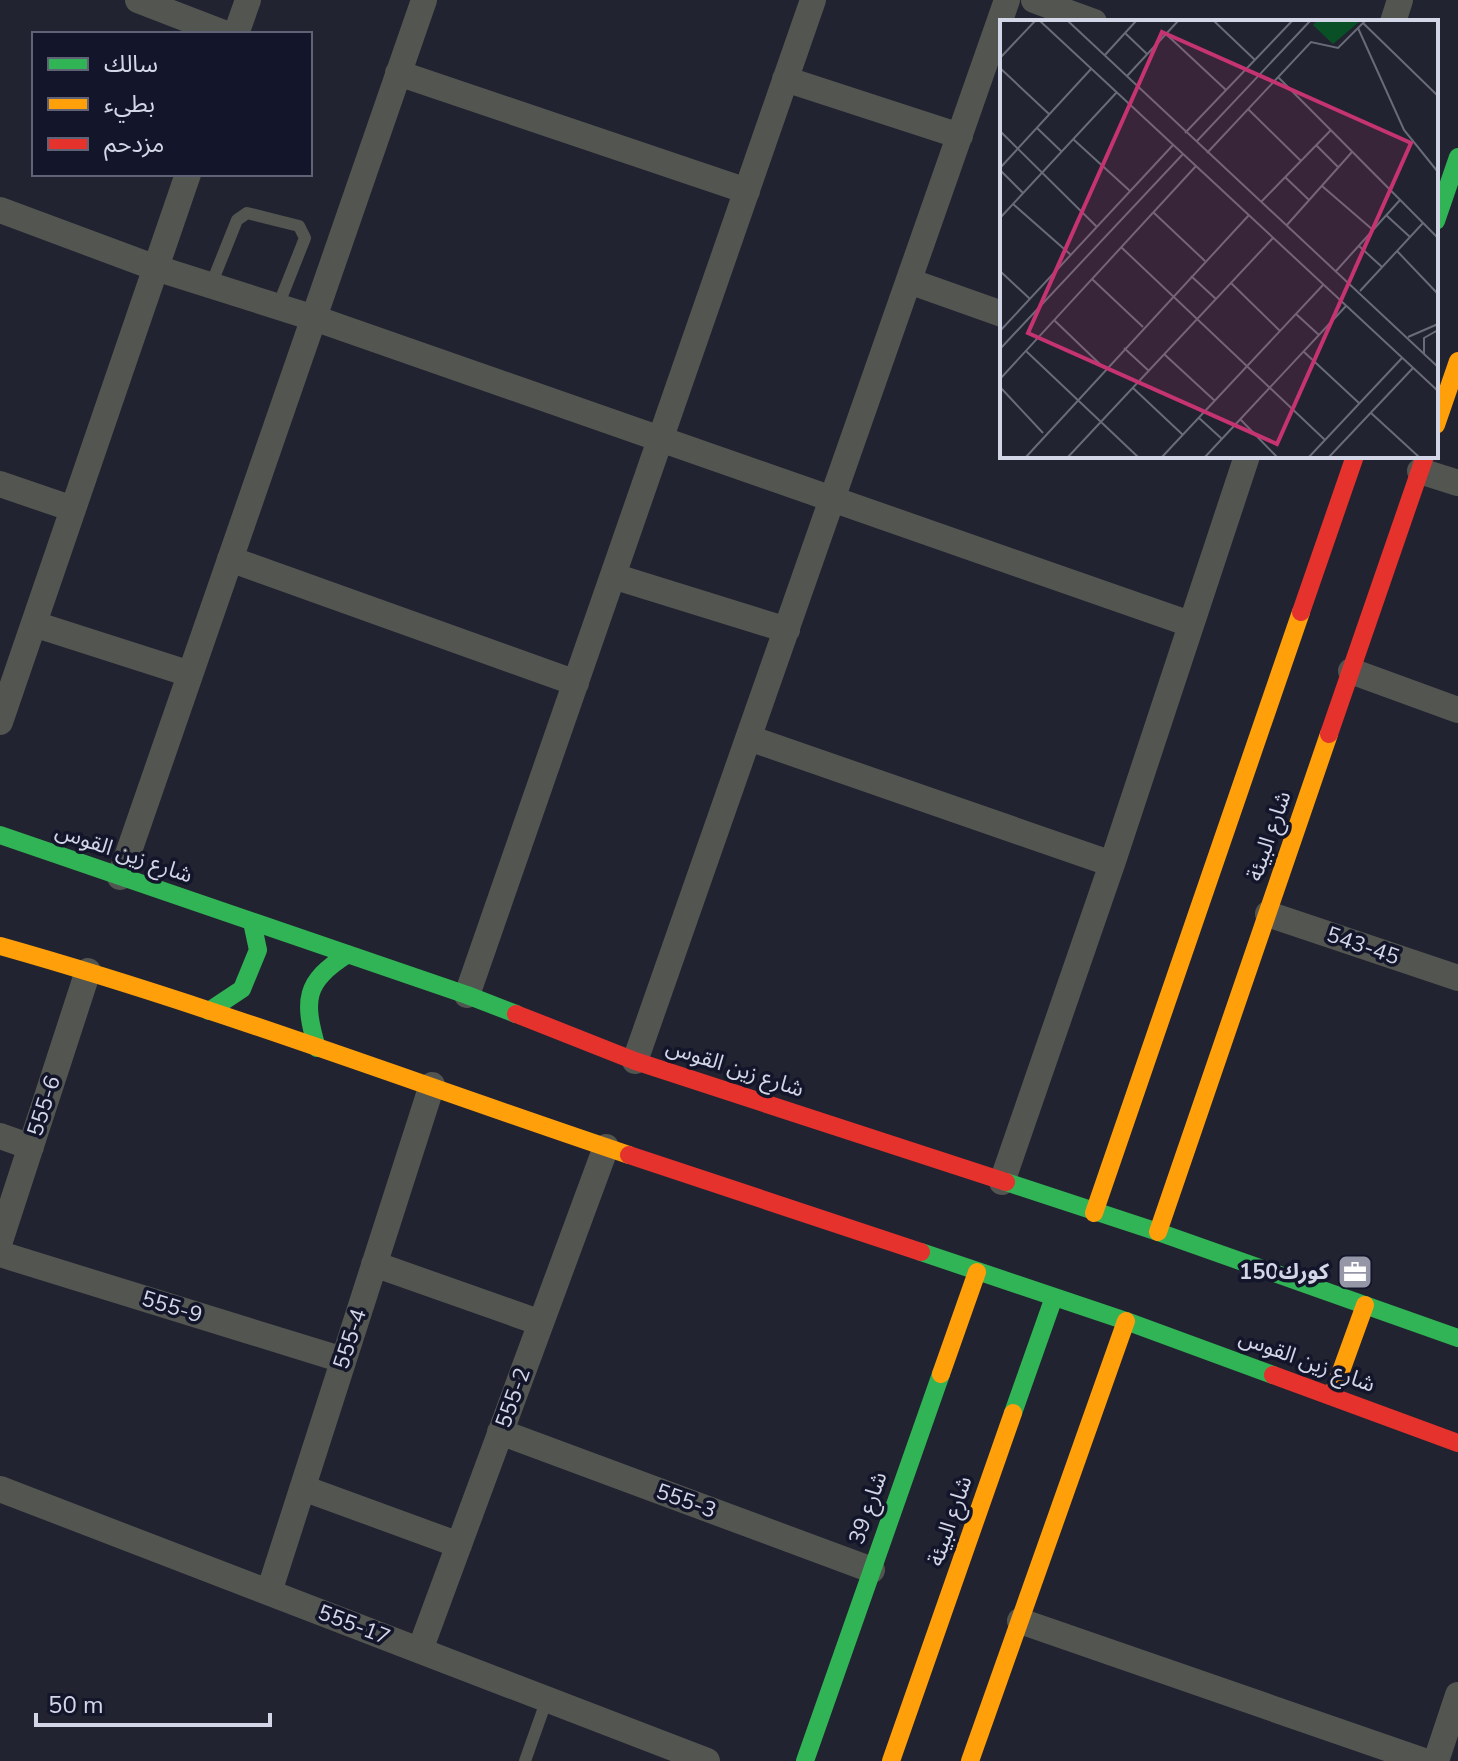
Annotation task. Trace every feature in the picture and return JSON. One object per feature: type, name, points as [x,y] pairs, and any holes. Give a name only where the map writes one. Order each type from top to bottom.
[{"type":"main road","points":[[1438,215],[1458,157]]},
{"type":"main road","points":[[1438,419],[1458,361]]},
{"type":"main road","name":"شارع البيئة","points":[[1094,1213],[1354,458]]},
{"type":"main road","name":"شارع البيئة","points":[[1158,1232],[1423,464]]},
{"type":"main road","name":"شارع زين القوس","points":[[0,835],[467,995],[635,1061],[1158,1232],[1458,1338]]},
{"type":"main road","points":[[209,1011],[242,989],[258,950],[252,922]]},
{"type":"main road","name":"شارع زين القوس","points":[[0,946],[88,971],[432,1085],[606,1147],[1126,1321],[1458,1443]]},
{"type":"main road","points":[[317,1048],[309,1019],[311,984],[326,967],[348,954]]},
{"type":"main road","name":"شارع 39","points":[[805,1761],[977,1272]]},
{"type":"main road","name":"شارع البيئة","points":[[891,1761],[1054,1297]]},
{"type":"main road","points":[[1332,1396],[1365,1305]]},
{"type":"main road","points":[[970,1761],[1126,1321]]},
{"type":"street","points":[[138,0],[221,32]]},
{"type":"street","points":[[237,32],[248,0]]},
{"type":"street","points":[[120,877],[424,0]]},
{"type":"street","points":[[467,995],[813,0]]},
{"type":"street","points":[[1000,20],[1007,0]]},
{"type":"street","points":[[1034,0],[1089,20]]},
{"type":"street","points":[[1394,20],[1400,0]]},
{"type":"street","points":[[635,1061],[1000,20]]},
{"type":"street","points":[[398,73],[747,191]]},
{"type":"street","points":[[785,79],[960,136]]},
{"type":"street","points":[[0,722],[187,176]]},
{"type":"street","points":[[0,210],[156,268],[314,318],[1190,624]]},
{"type":"street","points":[[909,281],[1000,313]]},
{"type":"street","points":[[1002,1182],[1112,864],[1246,458]]},
{"type":"street","points":[[1423,464],[1458,483]]},
{"type":"street","points":[[0,484],[73,509]]},
{"type":"street","points":[[230,559],[576,683]]},
{"type":"street","points":[[613,576],[787,630]]},
{"type":"street","points":[[34,624],[190,674]]},
{"type":"street","points":[[1351,671],[1458,710]]},
{"type":"street","points":[[749,738],[1112,864]]},
{"type":"street","name":"543-45","points":[[1268,914],[1458,978]]},
{"type":"street","name":"555-6","points":[[0,1241],[88,971]]},
{"type":"street","name":"555-4","points":[[269,1592],[432,1085]]},
{"type":"street","points":[[0,1136],[31,1147]]},
{"type":"street","name":"555-2","points":[[420,1650],[606,1147]]},
{"type":"street","name":"555-9","points":[[0,1254],[343,1360]]},
{"type":"street","points":[[374,1264],[541,1323]]},
{"type":"street","name":"555-3","points":[[500,1432],[872,1570]]},
{"type":"street","points":[[303,1488],[459,1545]]},
{"type":"street","name":"555-17","points":[[0,1489],[707,1761]]},
{"type":"street","points":[[1020,1621],[1424,1761]]},
{"type":"street","points":[[1436,1761],[1458,1695]]},
{"type":"lane","points":[[211,285],[237,220],[247,213],[299,226],[305,238],[278,306]]},
{"type":"lane","points":[[525,1761],[547,1699]]},
{"type":"traffic: fast","points":[[1438,215],[1458,157]]},
{"type":"traffic: fast","points":[[0,835],[516,1014]]},
{"type":"traffic: fast","points":[[209,1011],[242,989],[258,950],[252,922]]},
{"type":"traffic: fast","points":[[317,1048],[310,1017],[311,994],[323,974],[348,954]]},
{"type":"traffic: fast","points":[[1006,1182],[1458,1338]]},
{"type":"traffic: fast","points":[[921,1252],[1126,1321],[1273,1375]]},
{"type":"traffic: fast","points":[[1013,1413],[1054,1297]]},
{"type":"traffic: fast","points":[[805,1761],[941,1374]]},
{"type":"traffic: slow","points":[[1438,419],[1458,361]]},
{"type":"traffic: slow","points":[[1094,1213],[1301,612]]},
{"type":"traffic: slow","points":[[1158,1232],[1329,734]]},
{"type":"traffic: slow","points":[[0,946],[238,1020],[629,1155]]},
{"type":"traffic: slow","points":[[941,1374],[977,1272]]},
{"type":"traffic: slow","points":[[1332,1396],[1365,1305]]},
{"type":"traffic: slow","points":[[970,1761],[1126,1321]]},
{"type":"traffic: slow","points":[[891,1761],[1013,1413]]},
{"type":"traffic: jam","points":[[1301,612],[1354,458]]},
{"type":"traffic: jam","points":[[1329,734],[1424,458]]},
{"type":"traffic: jam","points":[[516,1014],[635,1061],[1006,1182]]},
{"type":"traffic: jam","points":[[629,1155],[921,1252]]},
{"type":"traffic: jam","points":[[1273,1375],[1458,1443]]},
{"type":"place","name":"كورك150","points":[[1355,1272]]}]
